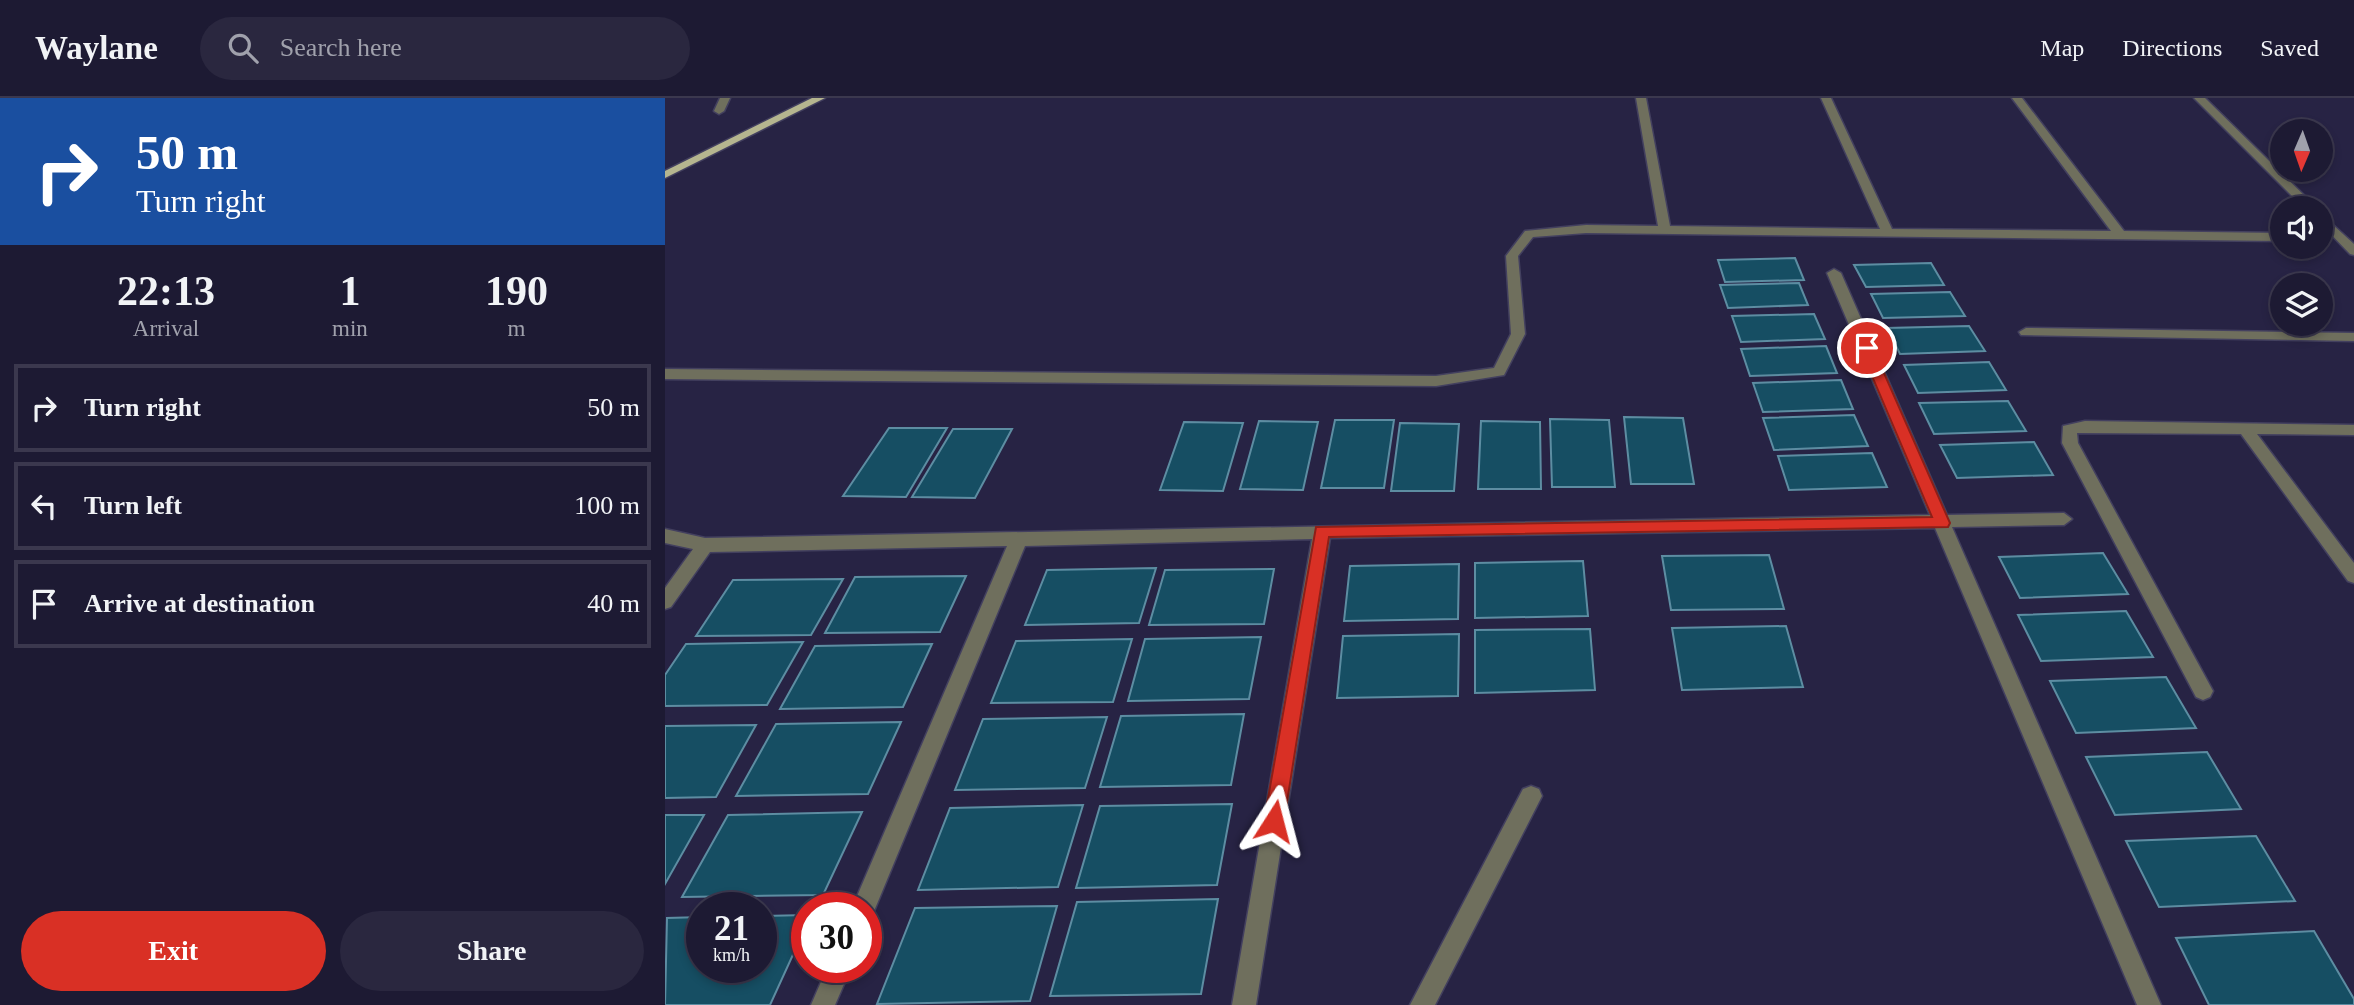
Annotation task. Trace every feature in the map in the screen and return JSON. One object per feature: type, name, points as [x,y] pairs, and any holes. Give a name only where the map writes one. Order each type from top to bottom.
[{"type":"main road","points":[[665,175],[820,98]]},
{"type":"street","points":[[719,111],[726,98]]},
{"type":"street","points":[[1641,98],[1665,230]]},
{"type":"street","points":[[1826,98],[1888,233]]},
{"type":"street","points":[[2017,98],[2120,235]]},
{"type":"street","points":[[2199,98],[2299,196]]},
{"type":"street","points":[[2333,227],[2347,238],[2354,251]]},
{"type":"street","points":[[665,374],[1436,381],[1499,372],[1518,334],[1512,256],[1529,234],[1586,229],[2270,237]]},
{"type":"street","points":[[1834,273],[2149,1005]]},
{"type":"street","points":[[2026,332],[2354,337]]},
{"type":"street","points":[[2203,691],[2070,443],[2069,430],[2085,426],[2354,430]]},
{"type":"street","points":[[2245,429],[2354,576]]},
{"type":"street","points":[[665,536],[705,545],[2064,519]]},
{"type":"street","points":[[1244,1005],[1322,532]]},
{"type":"street","points":[[871,892],[1019,539]]},
{"type":"street","points":[[665,603],[705,545]]},
{"type":"street","points":[[1422,1005],[1531,796]]},
{"type":"street","points":[[823,1005],[833,983]]},
{"type":"building","points":[[1795,258],[1804,280],[1725,282],[1718,260]]},
{"type":"building","points":[[1931,263],[1944,285],[1866,287],[1854,265]]},
{"type":"building","points":[[1799,283],[1808,305],[1728,308],[1720,285]]},
{"type":"building","points":[[1950,292],[1965,316],[1883,318],[1871,294]]},
{"type":"building","points":[[1814,314],[1825,339],[1741,342],[1732,316]]},
{"type":"building","points":[[1969,326],[1985,351],[1900,354],[1887,328]]},
{"type":"building","points":[[1826,346],[1837,373],[1750,376],[1741,349]]},
{"type":"building","points":[[1989,362],[2006,390],[1918,393],[1904,365]]},
{"type":"building","points":[[1841,380],[1853,409],[1763,412],[1753,383]]},
{"type":"building","points":[[2008,401],[2026,431],[1934,434],[1919,403]]},
{"type":"building","points":[[1854,415],[1868,446],[1774,450],[1763,418]]},
{"type":"building","points":[[1624,417],[1683,418],[1694,484],[1631,484]]},
{"type":"building","points":[[1550,419],[1609,420],[1615,487],[1552,487]]},
{"type":"building","points":[[1335,420],[1394,420],[1384,488],[1321,488]]},
{"type":"building","points":[[1259,421],[1318,422],[1303,490],[1240,489]]},
{"type":"building","points":[[1481,421],[1540,422],[1541,489],[1478,489]]},
{"type":"building","points":[[1184,422],[1243,423],[1223,491],[1160,490]]},
{"type":"building","points":[[1400,423],[1459,424],[1454,491],[1391,491]]},
{"type":"building","points":[[889,428],[947,428],[906,497],[843,496]]},
{"type":"building","points":[[953,429],[1012,429],[975,498],[912,497]]},
{"type":"building","points":[[2034,442],[2053,475],[1957,478],[1940,445]]},
{"type":"building","points":[[1872,453],[1887,487],[1789,490],[1778,456]]},
{"type":"building","points":[[2103,553],[2128,594],[2020,598],[1999,557]]},
{"type":"building","points":[[1769,555],[1784,609],[1671,610],[1662,556]]},
{"type":"building","points":[[1583,561],[1588,616],[1475,618],[1475,563]]},
{"type":"building","points":[[1459,564],[1458,619],[1344,621],[1350,566]]},
{"type":"building","points":[[1156,568],[1139,623],[1025,625],[1047,570]]},
{"type":"building","points":[[1274,569],[1264,624],[1149,625],[1165,570]]},
{"type":"building","points":[[966,576],[940,632],[825,633],[855,577]]},
{"type":"building","points":[[843,579],[811,635],[696,636],[733,580]]},
{"type":"building","points":[[2126,611],[2153,657],[2041,661],[2018,615]]},
{"type":"building","points":[[1786,626],[1803,687],[1682,690],[1672,628]]},
{"type":"building","points":[[1590,629],[1595,690],[1475,693],[1475,630]]},
{"type":"building","points":[[1459,634],[1458,696],[1337,698],[1343,636]]},
{"type":"building","points":[[1261,637],[1249,699],[1128,701],[1145,639]]},
{"type":"building","points":[[1132,639],[1113,702],[991,703],[1016,641]]},
{"type":"building","points":[[803,642],[767,705],[665,706],[665,675],[686,644]]},
{"type":"building","points":[[932,644],[903,707],[780,709],[815,646]]},
{"type":"building","points":[[2166,677],[2196,728],[2076,733],[2050,681]]},
{"type":"building","points":[[1244,714],[1231,785],[1100,787],[1121,716]]},
{"type":"building","points":[[1107,717],[1085,788],[955,790],[983,719]]},
{"type":"building","points":[[901,722],[868,794],[736,796],[776,724]]},
{"type":"building","points":[[756,725],[716,797],[665,798],[665,726]]},
{"type":"building","points":[[2207,752],[2241,809],[2115,815],[2086,757]]},
{"type":"building","points":[[1232,804],[1217,885],[1076,888],[1100,806]]},
{"type":"building","points":[[1083,805],[1058,887],[918,890],[950,808]]},
{"type":"building","points":[[862,812],[824,892],[791,892],[791,895],[777,896],[777,892],[686,892],[686,897],[682,897],[728,815]]},
{"type":"building","points":[[665,815],[704,815],[665,884]]},
{"type":"building","points":[[2256,836],[2295,901],[2159,907],[2126,841]]},
{"type":"building","points":[[1218,899],[1201,994],[1050,996],[1077,902]]},
{"type":"building","points":[[1057,906],[1030,1001],[877,1004],[915,908]]},
{"type":"building","points":[[791,915],[791,959],[770,1005],[665,1005],[667,918],[686,917],[686,983],[777,983],[777,916]]},
{"type":"building","points":[[2314,931],[2354,999],[2354,1005],[2209,1005],[2176,938]]},
{"type":"route","points":[[1274,821],[1322,532],[1942,523],[1867,348]]}]
